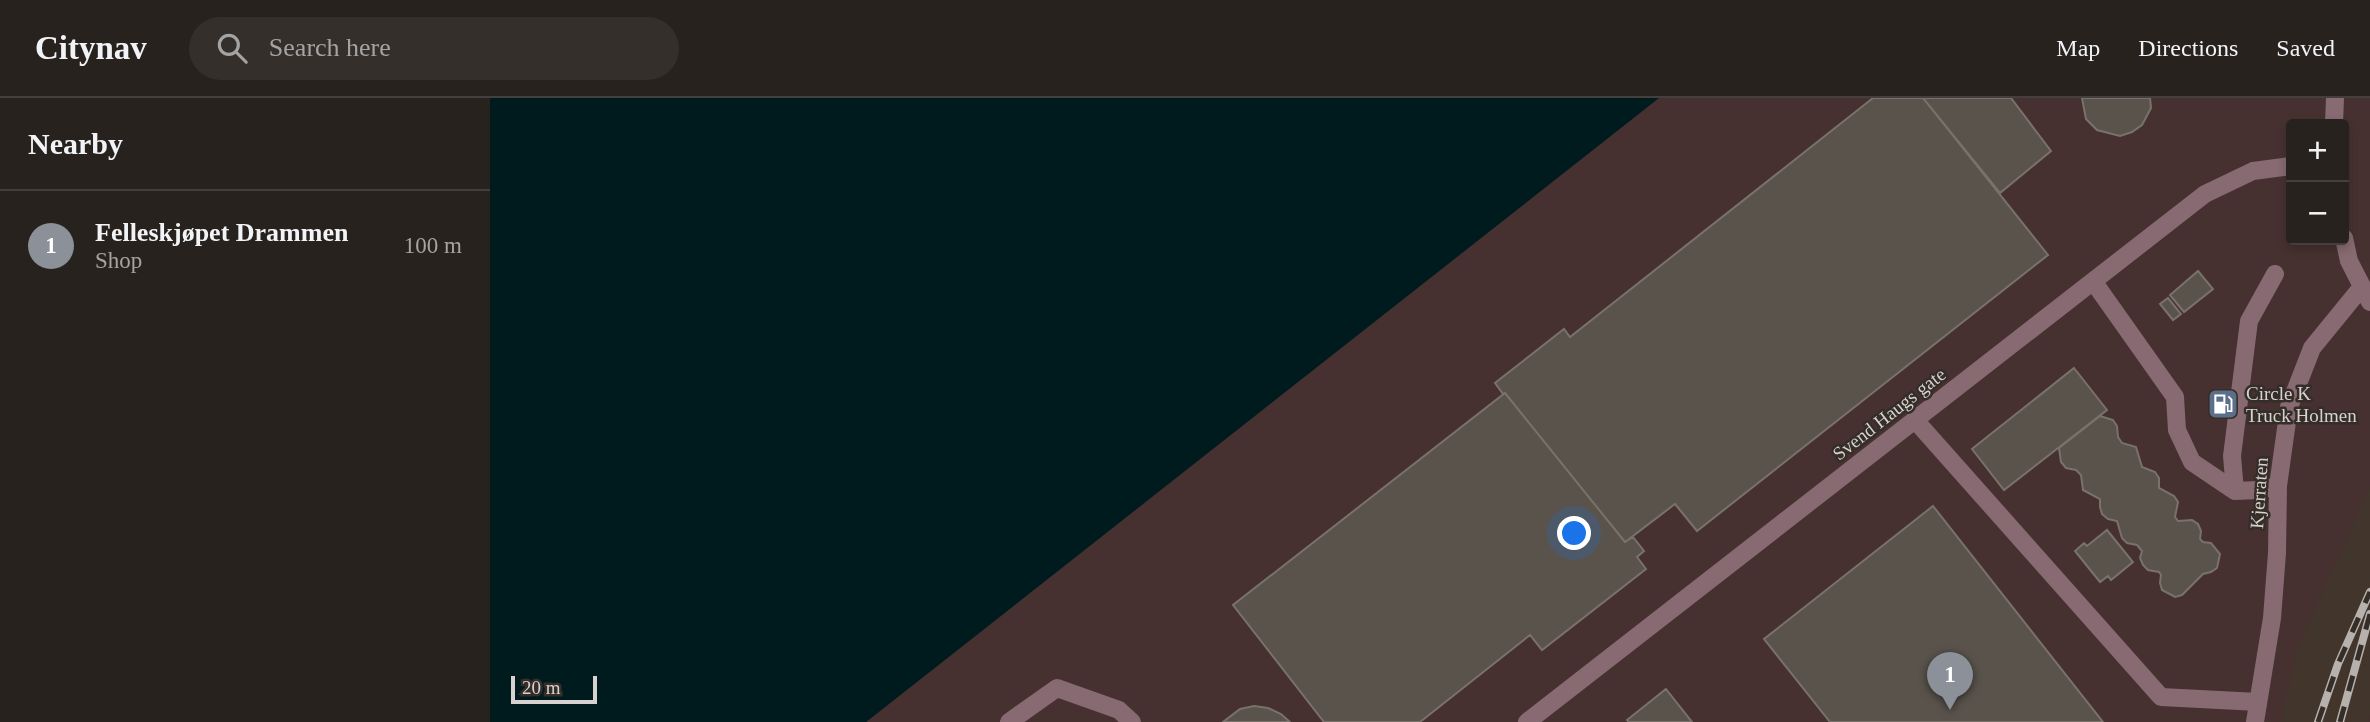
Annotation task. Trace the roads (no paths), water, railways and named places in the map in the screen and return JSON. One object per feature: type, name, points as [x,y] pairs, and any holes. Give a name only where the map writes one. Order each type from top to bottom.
[{"type":"street","points":[[2333,119],[2335,98]]},
{"type":"street","name":"Svend Haugs gate","points":[[1527,722],[2205,194],[2253,171],[2286,167]]},
{"type":"street","name":"Kjerraten","points":[[2255,722],[2272,618],[2278,486],[2289,407],[2312,348],[2365,295],[2349,261],[2346,245]]},
{"type":"street","points":[[2235,491],[2232,456],[2249,321],[2275,274]]},
{"type":"street","points":[[2093,281],[2175,397],[2177,430],[2192,461],[2235,491],[2278,486]]},
{"type":"street","points":[[1915,420],[2161,697],[2258,702]]},
{"type":"street","points":[[1009,722],[1057,688],[1119,710],[1132,722]]},
{"type":"water","points":[[490,98],[1659,98],[866,722],[490,722]]},
{"type":"railway","points":[[2318,722],[2338,664],[2370,592]]},
{"type":"railway","points":[[2340,722],[2370,614]]},
{"type":"place","name":"Circle K Truck Holmen","points":[[2223,404]]},
{"type":"place","name":"Felleskjøpet Drammen","points":[[1950,710]]}]
